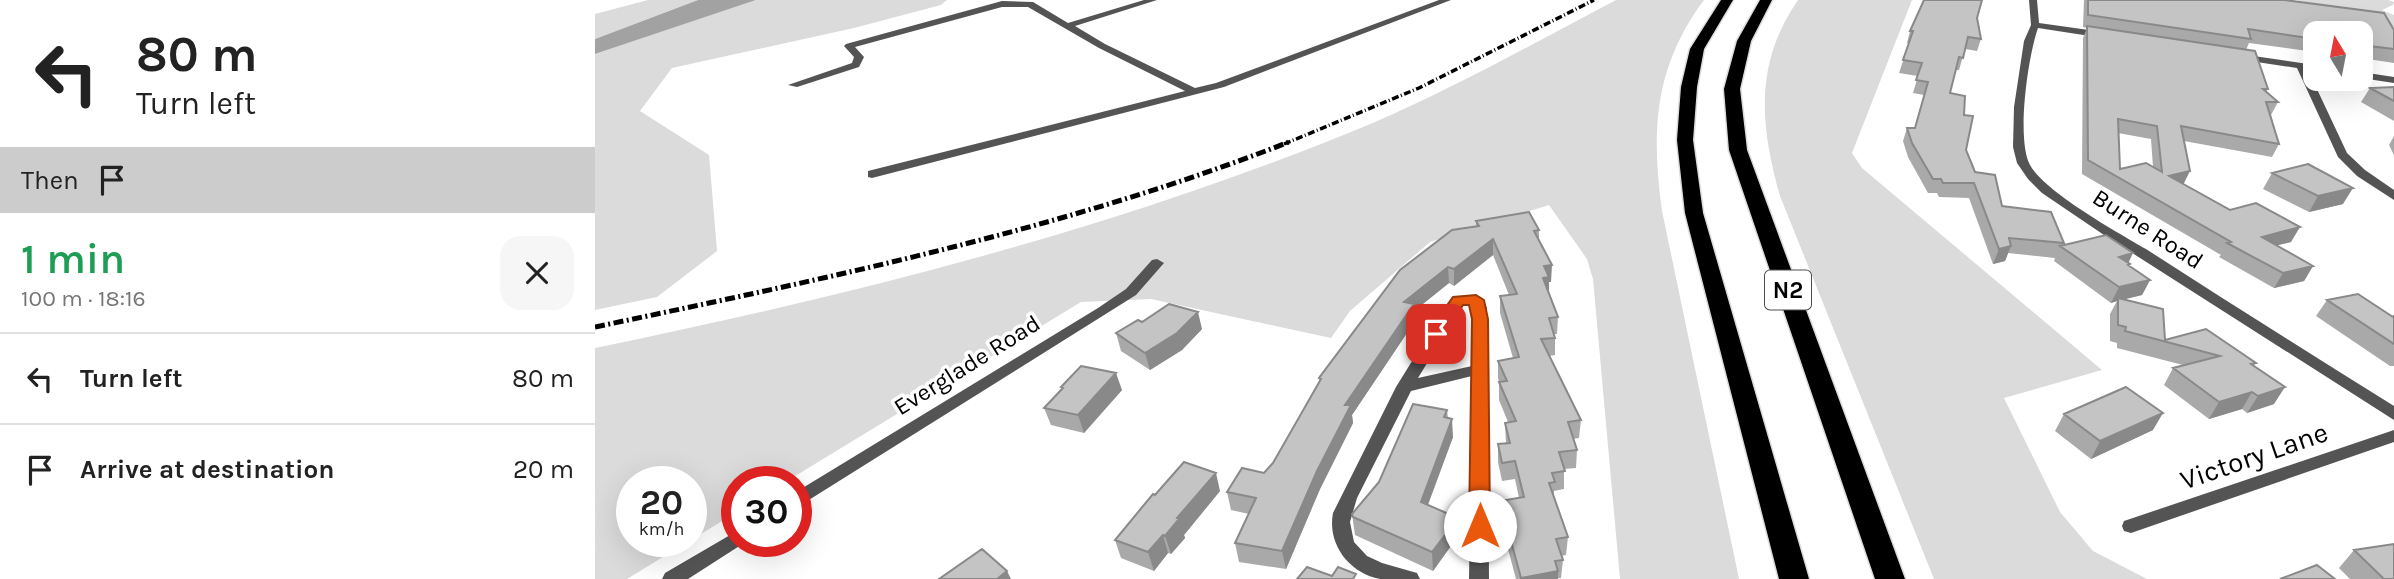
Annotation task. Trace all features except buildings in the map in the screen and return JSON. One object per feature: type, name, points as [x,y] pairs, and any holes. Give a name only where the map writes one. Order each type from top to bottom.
[{"type":"highway","points":[[1727,0],[1697,49],[1689,87],[1685,140],[1694,213],[1794,579]]},
{"type":"highway","name":"N2","points":[[1766,0],[1744,41],[1732,89],[1738,150],[1891,579]]},
{"type":"street","points":[[1067,26],[1153,0]]},
{"type":"street","points":[[872,174],[1250,76],[1447,0]]},
{"type":"street","name":"Burne Road","points":[[2033,0],[2035,25],[2029,41],[2019,107],[2018,147],[2023,163],[2032,176],[2046,190],[2109,232],[2394,414]]},
{"type":"street","points":[[793,85],[856,65],[859,57],[846,43],[1011,2],[1030,4],[1195,92]]},
{"type":"street","points":[[2035,25],[2115,37]]},
{"type":"street","points":[[2235,56],[2301,66],[2342,155],[2361,173],[2394,196]]},
{"type":"street","points":[[2373,77],[2394,80]]},
{"type":"street","name":"Everglade Road","points":[[812,491],[1103,311],[1131,292],[1157,264]]},
{"type":"street","points":[[1410,579],[1368,566],[1356,558],[1347,548],[1342,533],[1342,514],[1378,432],[1404,387],[1453,306],[1458,300],[1472,299],[1478,303],[1481,369],[1479,579]]},
{"type":"street","points":[[1404,387],[1481,369]]},
{"type":"street","name":"Victory Lane","points":[[2131,526],[2394,436]]},
{"type":"street","points":[[672,579],[721,548]]},
{"type":"shaded area","points":[[648,0],[698,0],[595,39],[595,14]]},
{"type":"shaded area","points":[[698,0],[756,0],[595,54],[595,39]]},
{"type":"shaded area","points":[[756,0],[947,0],[941,5],[854,28],[672,68],[640,111],[709,155],[717,251],[657,297],[595,310],[595,54]]},
{"type":"shaded area","points":[[1616,0],[1704,0],[1687,25],[1666,75],[1657,127],[1657,154],[1662,211],[1739,579],[1620,579],[1593,279],[1587,259],[1549,205],[1430,242],[1350,311],[1331,338],[1151,299],[1081,302],[812,466],[721,466],[721,522],[707,530],[707,466],[616,466],[616,557],[663,557],[627,579],[595,579],[595,348],[890,281],[1083,227],[1274,162],[1368,125],[1493,65]]},
{"type":"shaded area","points":[[1798,0],[1912,0],[1852,153],[1862,168],[2102,370],[2004,398],[2060,512],[2093,551],[2147,579],[1934,579],[1780,196],[1773,170],[1765,120],[1768,71],[1784,24]]},
{"type":"shaded area","points":[[2296,0],[2388,0],[2394,2],[2393,5],[2382,10],[2394,15],[2394,27],[2362,13]]},
{"type":"railway","points":[[1287,143],[1419,88],[1594,0]]},
{"type":"railway","points":[[595,327],[859,270],[1033,226],[1205,173],[1287,143]]},
{"type":"route","points":[[1436,334],[1458,300],[1476,300],[1480,319],[1480,526]]}]
